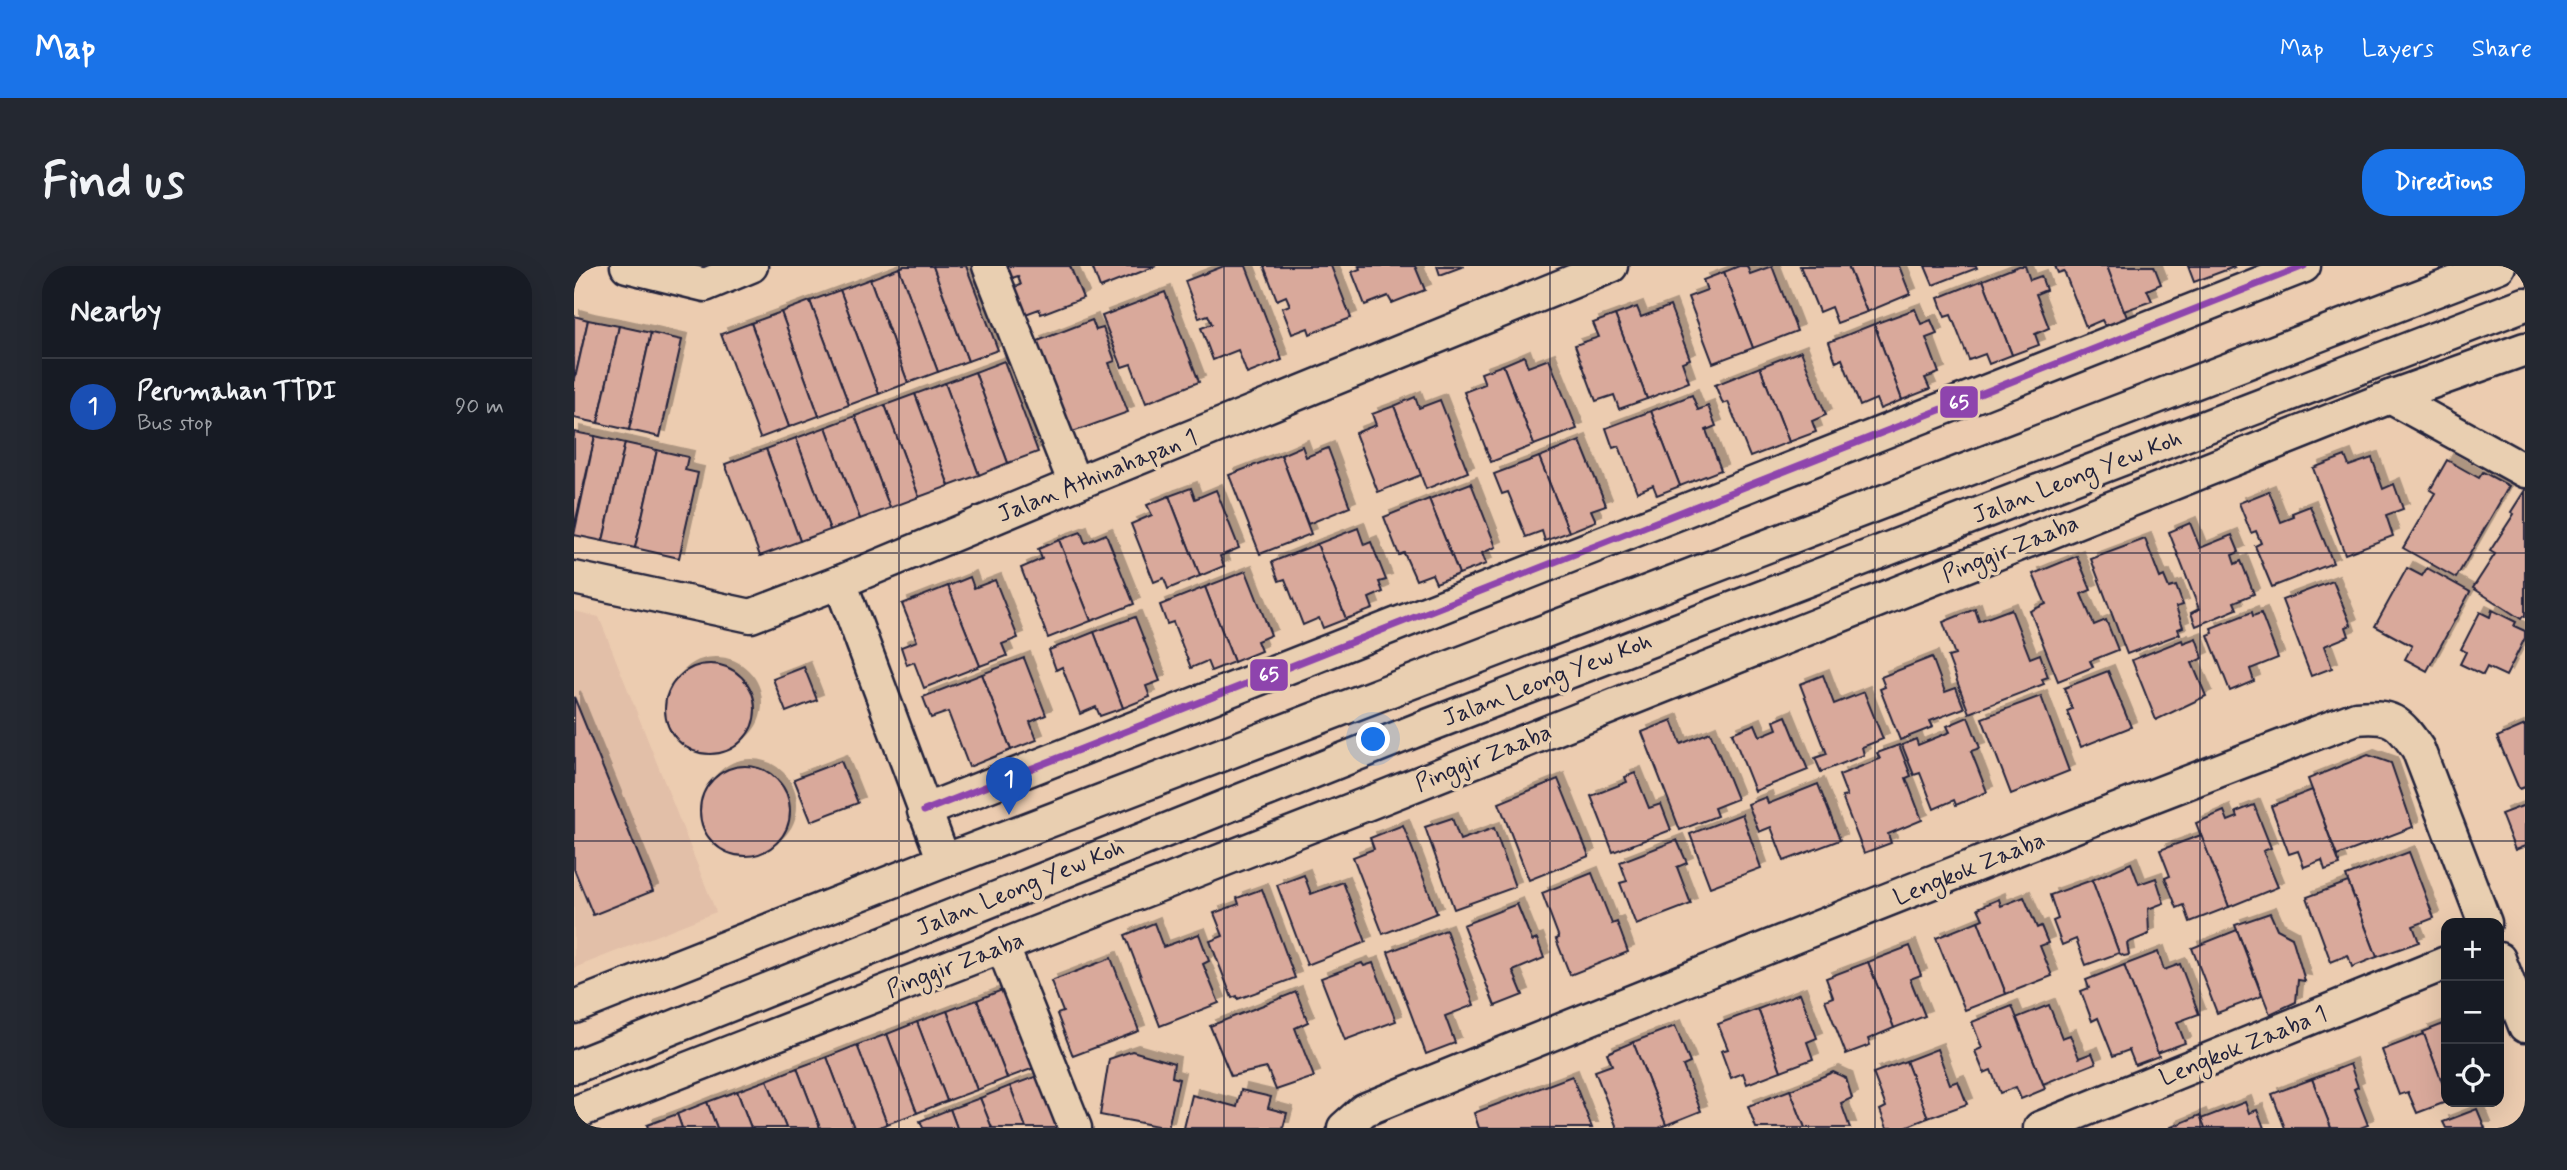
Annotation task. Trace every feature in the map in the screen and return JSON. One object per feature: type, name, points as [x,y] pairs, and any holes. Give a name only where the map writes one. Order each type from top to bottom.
[{"type":"street","points":[[627,266],[705,285],[751,266]]},
{"type":"street","points":[[989,266],[1075,484]]},
{"type":"street","name":"Jalan Athinahapan 1","points":[[574,578],[751,616],[1611,266]]},
{"type":"street","points":[[924,811],[2304,266]]},
{"type":"street","name":"Jalan Leong Yew Koh","points":[[574,1007],[944,861],[2499,266]]},
{"type":"street","name":"Jalan Leong Yew Koh","points":[[574,1067],[1435,723],[2525,304]]},
{"type":"street","name":"Pinggir Zaaba","points":[[574,1113],[1395,792],[2390,397],[2525,349]]},
{"type":"street","points":[[2390,397],[2525,471]]},
{"type":"street","points":[[840,582],[944,861]]},
{"type":"street","name":"Lengkok Zaaba","points":[[1344,1128],[1364,1110],[1532,1041],[2356,718],[2379,716],[2402,726],[2418,749],[2483,918]]},
{"type":"street","points":[[1002,945],[1075,1128]]},
{"type":"street","name":"Lengkok Zaaba 1","points":[[2040,1128],[2441,965]]},
{"type":"street","points":[[2504,972],[2525,1026]]},
{"type":"shaded area","points":[[574,611],[599,617],[716,912],[574,968]]},
{"type":"building","points":[[933,266],[968,361],[938,372],[899,268]]},
{"type":"building","points":[[933,266],[966,266],[998,350],[968,361]]},
{"type":"building","points":[[1004,266],[1070,266],[1083,298],[1041,314],[1039,309],[1023,315],[1013,288],[1021,285],[1018,276],[1009,279]]},
{"type":"building","points":[[1092,266],[1156,266],[1100,288]]},
{"type":"building","points":[[1224,266],[1246,266],[1282,360],[1247,374],[1238,350],[1213,360],[1201,328],[1212,324],[1208,315],[1199,318],[1185,281]]},
{"type":"building","points":[[1264,266],[1331,266],[1351,318],[1310,334],[1308,328],[1292,334],[1282,308],[1290,305],[1286,296],[1277,300]]},
{"type":"building","points":[[1359,266],[1415,266],[1425,290],[1392,303],[1388,296],[1365,305],[1352,272],[1360,269]]},
{"type":"building","points":[[1437,266],[1464,266],[1440,275]]},
{"type":"building","points":[[1747,266],[1750,274],[1772,266],[1797,331],[1753,348],[1724,272]]},
{"type":"building","points":[[1800,266],[1848,266],[1867,312],[1837,323],[1831,307],[1819,312]]},
{"type":"building","points":[[1848,266],[1899,266],[1910,294],[1867,312]]},
{"type":"building","points":[[1925,266],[1976,266],[1977,268],[1933,285]]},
{"type":"building","points":[[2025,266],[2030,280],[2041,276],[2046,290],[2036,294],[2049,328],[2035,334],[2039,345],[2012,355],[1983,280]]},
{"type":"building","points":[[2055,266],[2107,266],[2128,320],[2106,328],[2102,320],[2086,327],[2064,271],[2058,273]]},
{"type":"building","points":[[2107,266],[2154,266],[2161,284],[2147,290],[2152,301],[2124,311]]},
{"type":"building","points":[[2188,266],[2233,266],[2234,267],[2194,282]]},
{"type":"building","points":[[899,268],[938,372],[908,383],[870,279]]},
{"type":"building","points":[[1724,272],[1753,348],[1713,363],[1688,297],[1707,290],[1703,280]]},
{"type":"building","points":[[870,279],[908,383],[879,394],[840,290]]},
{"type":"building","points":[[1983,280],[2012,355],[1989,364],[1985,354],[1969,360],[1951,315],[1945,317],[1938,298]]},
{"type":"building","points":[[840,290],[879,394],[849,405],[810,301]]},
{"type":"building","points":[[1165,292],[1199,382],[1146,403],[1131,364],[1122,367],[1102,316]]},
{"type":"building","points":[[810,301],[849,405],[819,416],[781,312]]},
{"type":"building","points":[[1670,306],[1690,359],[1682,362],[1689,382],[1647,399],[1615,315],[1637,307],[1641,317]]},
{"type":"building","points":[[1915,309],[1921,324],[1931,320],[1937,334],[1926,338],[1939,373],[1925,378],[1930,389],[1902,400],[1874,324]]},
{"type":"building","points":[[781,312],[819,416],[789,427],[751,323]]},
{"type":"building","points":[[1615,315],[1647,399],[1619,409],[1614,395],[1596,401],[1575,345],[1599,337],[1593,323]]},
{"type":"building","points":[[574,316],[588,320],[574,383]]},
{"type":"building","points":[[588,320],[619,326],[598,423],[574,418],[574,383]]},
{"type":"building","points":[[1092,320],[1096,330],[1103,328],[1115,361],[1109,363],[1128,412],[1070,433],[1035,342]]},
{"type":"building","points":[[751,323],[789,427],[760,438],[721,334]]},
{"type":"building","points":[[1874,324],[1902,400],[1880,409],[1876,399],[1860,406],[1842,359],[1836,362],[1829,342]]},
{"type":"building","points":[[619,326],[651,333],[629,430],[598,423]]},
{"type":"building","points":[[651,333],[682,340],[660,437],[629,430]]},
{"type":"building","points":[[1801,351],[1826,415],[1812,421],[1816,432],[1789,442],[1760,367]]},
{"type":"building","points":[[1524,356],[1528,367],[1549,359],[1577,429],[1534,445],[1503,365]]},
{"type":"building","points":[[1004,361],[1038,452],[1008,463],[975,372]]},
{"type":"building","points":[[1503,365],[1534,445],[1491,462],[1464,392],[1485,384],[1481,373]]},
{"type":"building","points":[[1760,367],[1789,442],[1750,457],[1728,402],[1723,404],[1715,385]]},
{"type":"building","points":[[975,372],[1008,463],[979,475],[945,383]]},
{"type":"building","points":[[945,383],[979,475],[949,486],[915,394]]},
{"type":"building","points":[[915,394],[949,486],[919,497],[885,405]]},
{"type":"building","points":[[1692,395],[1698,410],[1708,406],[1716,426],[1706,430],[1721,470],[1680,486],[1651,411]]},
{"type":"building","points":[[1415,397],[1419,408],[1440,400],[1468,472],[1426,489],[1394,406]]},
{"type":"building","points":[[885,405],[919,497],[890,508],[855,416]]},
{"type":"building","points":[[1394,406],[1421,475],[1378,492],[1355,433],[1376,425],[1372,414]]},
{"type":"building","points":[[1651,411],[1680,486],[1657,495],[1653,485],[1637,492],[1619,446],[1613,448],[1606,428]]},
{"type":"building","points":[[855,416],[890,508],[860,519],[826,427]]},
{"type":"building","points":[[826,427],[860,519],[830,530],[796,438]]},
{"type":"building","points":[[574,432],[595,436],[574,528]]},
{"type":"building","points":[[595,436],[625,443],[603,541],[574,535]]},
{"type":"building","points":[[796,438],[830,530],[800,541],[766,449]]},
{"type":"building","points":[[1580,441],[1606,505],[1591,510],[1596,521],[1569,532],[1539,457]]},
{"type":"building","points":[[625,443],[657,450],[635,548],[603,541]]},
{"type":"building","points":[[1302,446],[1306,457],[1328,448],[1350,507],[1308,524],[1281,455]]},
{"type":"building","points":[[766,449],[800,541],[760,556],[725,464]]},
{"type":"building","points":[[657,450],[688,457],[685,470],[698,473],[679,558],[635,548]]},
{"type":"building","points":[[1281,455],[1311,534],[1260,554],[1229,475]]},
{"type":"building","points":[[2345,456],[2349,466],[2372,458],[2383,489],[2394,484],[2403,509],[2386,515],[2393,536],[2345,554],[2313,468]]},
{"type":"building","points":[[1539,457],[1569,532],[1545,541],[1542,531],[1526,537],[1508,492],[1502,494],[1494,474]]},
{"type":"building","points":[[2447,460],[2479,478],[2483,472],[2509,486],[2456,578],[2403,548],[2435,493],[2430,490]]},
{"type":"building","points":[[1471,483],[1496,547],[1482,553],[1486,564],[1459,574],[1429,499]]},
{"type":"building","points":[[1191,488],[1195,499],[1216,490],[1239,548],[1220,556],[1224,566],[1200,576],[1169,496]]},
{"type":"building","points":[[2525,490],[2525,617],[2521,619],[2473,588],[2495,554],[2490,551],[2514,514],[2511,512]]},
{"type":"building","points":[[2269,491],[2281,522],[2294,517],[2292,513],[2310,506],[2333,563],[2272,587],[2255,546],[2261,543],[2256,531],[2251,533],[2239,503]]},
{"type":"building","points":[[1169,496],[1200,576],[1168,589],[1164,578],[1154,582],[1131,524],[1152,515],[1147,505]]},
{"type":"building","points":[[1429,499],[1459,574],[1436,583],[1432,574],[1416,580],[1404,553],[1399,555],[1384,517]]},
{"type":"building","points":[[2190,523],[2200,548],[2232,535],[2239,552],[2232,555],[2235,564],[2241,561],[2254,594],[2234,602],[2237,609],[2196,626],[2191,613],[2199,609],[2169,532]]},
{"type":"building","points":[[1358,528],[1364,545],[1371,542],[1386,580],[1379,582],[1383,592],[1369,598],[1373,609],[1346,619],[1317,544]]},
{"type":"building","points":[[1081,532],[1085,543],[1106,534],[1134,604],[1091,621],[1059,540]]},
{"type":"building","points":[[2145,539],[2160,578],[2164,576],[2169,588],[2176,586],[2183,605],[2176,607],[2183,627],[2178,629],[2180,634],[2127,654],[2091,559]]},
{"type":"building","points":[[1059,540],[1091,621],[1048,638],[1021,568],[1042,559],[1038,549]]},
{"type":"building","points":[[1317,544],[1346,619],[1323,628],[1319,618],[1303,625],[1285,579],[1279,581],[1272,562]]},
{"type":"building","points":[[2077,556],[2091,590],[2081,594],[2094,625],[2106,620],[2118,650],[2090,661],[2093,667],[2058,681],[2030,611],[2046,604],[2033,574]]},
{"type":"building","points":[[2407,568],[2422,576],[2427,568],[2470,592],[2427,671],[2405,659],[2412,646],[2375,626]]},
{"type":"building","points":[[1246,571],[1271,635],[1257,641],[1261,651],[1234,662],[1205,587]]},
{"type":"building","points":[[970,577],[974,588],[995,580],[1018,638],[1002,644],[1007,656],[980,666],[948,586]]},
{"type":"building","points":[[2333,581],[2351,625],[2346,627],[2349,636],[2324,646],[2332,668],[2311,676],[2282,600]]},
{"type":"building","points":[[948,586],[980,666],[924,688],[914,662],[907,665],[901,647],[917,641],[902,604]]},
{"type":"building","points":[[1205,587],[1234,662],[1211,671],[1207,661],[1191,668],[1173,622],[1167,624],[1160,605]]},
{"type":"building","points":[[1975,609],[1979,621],[2011,609],[2030,658],[2040,654],[2048,677],[2042,679],[2044,684],[1969,713],[1948,657],[1955,655],[1943,622]]},
{"type":"building","points":[[2492,610],[2516,622],[2514,626],[2525,631],[2525,638],[2506,676],[2487,667],[2483,675],[2460,664],[2466,652],[2461,649],[2480,612],[2490,617]]},
{"type":"building","points":[[2252,612],[2253,616],[2261,613],[2278,658],[2250,669],[2254,681],[2230,691],[2208,635],[2213,633],[2211,628]]},
{"type":"building","points":[[1135,617],[1160,681],[1146,686],[1150,697],[1123,708],[1094,632]]},
{"type":"building","points":[[1094,632],[1123,708],[1100,716],[1096,707],[1080,714],[1062,667],[1056,670],[1049,650]]},
{"type":"building","points":[[2196,638],[2203,658],[2192,663],[2206,696],[2156,720],[2132,660],[2182,640],[2183,643]]},
{"type":"building","points":[[1932,657],[1945,692],[1956,688],[1964,708],[1930,721],[1933,727],[1900,740],[1880,689],[1885,687],[1881,677]]},
{"type":"building","points":[[1024,658],[1046,715],[1030,722],[1037,740],[1011,750],[982,674]]},
{"type":"building","points":[[710,664],[727,668],[742,677],[751,692],[755,709],[751,726],[742,741],[727,750],[710,754],[693,750],[678,741],[669,726],[665,709],[669,692],[678,677],[693,668]]},
{"type":"building","points":[[804,667],[817,700],[786,712],[773,679]]},
{"type":"building","points":[[2108,671],[2131,727],[2081,747],[2067,711],[2072,709],[2064,688]]},
{"type":"building","points":[[982,674],[1011,750],[969,767],[948,712],[931,718],[923,697]]},
{"type":"building","points":[[1823,675],[1834,704],[1864,692],[1883,739],[1862,747],[1864,755],[1821,772],[1815,758],[1827,754],[1800,684]]},
{"type":"building","points":[[2041,696],[2069,771],[2011,794],[1982,718]]},
{"type":"building","points":[[574,697],[653,891],[593,915],[574,869]]},
{"type":"building","points":[[1786,716],[1808,770],[1755,791],[1732,733],[1755,724],[1760,736],[1777,729],[1774,721]]},
{"type":"building","points":[[1968,717],[1980,748],[1971,751],[1987,792],[1956,805],[1954,800],[1934,809],[1920,773],[1914,775],[1902,745],[1916,739],[1918,745],[1950,732],[1947,726]]},
{"type":"building","points":[[1672,720],[1681,744],[1710,732],[1737,799],[1714,808],[1717,816],[1680,830],[1642,732]]},
{"type":"building","points":[[2525,725],[2525,787],[2519,789],[2497,737]]},
{"type":"building","points":[[1899,745],[1911,776],[1906,778],[1922,820],[1888,834],[1891,843],[1864,853],[1842,797],[1847,796],[1839,775],[1880,759],[1877,753]]},
{"type":"building","points":[[2368,755],[2391,763],[2413,827],[2337,856],[2308,779]]},
{"type":"building","points":[[841,761],[858,803],[811,821],[794,779]]},
{"type":"building","points":[[745,766],[762,769],[777,779],[787,794],[790,811],[787,828],[777,843],[762,853],[745,856],[728,853],[713,843],[703,828],[700,811],[703,794],[713,779],[728,769]]},
{"type":"building","points":[[1635,773],[1649,808],[1661,804],[1671,830],[1613,852],[1591,796],[1627,782],[1625,777]]},
{"type":"building","points":[[1558,779],[1589,856],[1529,880],[1499,803]]},
{"type":"building","points":[[1818,784],[1840,840],[1784,861],[1771,827],[1759,832],[1748,804],[1766,797],[1768,804]]},
{"type":"building","points":[[2312,790],[2340,865],[2325,870],[2322,860],[2304,867],[2298,851],[2289,854],[2271,806]]},
{"type":"building","points":[[2254,805],[2271,848],[2263,851],[2278,887],[2229,907],[2196,823],[2224,811],[2228,821],[2238,817],[2236,812]]},
{"type":"building","points":[[2525,805],[2525,846],[2515,850],[2501,814]]},
{"type":"building","points":[[1742,814],[1761,868],[1710,887],[1690,834]]},
{"type":"building","points":[[1452,818],[1460,840],[1494,828],[1515,887],[1454,909],[1425,827]]},
{"type":"building","points":[[1403,825],[1437,913],[1383,934],[1353,857],[1374,849],[1370,838]]},
{"type":"building","points":[[2201,835],[2229,907],[2190,922],[2184,905],[2177,908],[2165,878],[2170,876],[2160,850]]},
{"type":"building","points":[[1677,840],[1687,863],[1677,867],[1691,904],[1636,925],[1620,883],[1627,881],[1620,862]]},
{"type":"building","points":[[2409,852],[2434,918],[2413,926],[2419,942],[2377,957],[2346,876]]},
{"type":"building","points":[[2131,863],[2139,884],[2156,878],[2164,903],[2148,909],[2149,934],[2127,943],[2129,955],[2124,956],[2119,953],[2092,880]]},
{"type":"building","points":[[1592,873],[1612,924],[1617,922],[1628,952],[1570,975],[1542,893]]},
{"type":"building","points":[[1304,875],[1311,894],[1343,882],[1366,942],[1307,965],[1277,885]]},
{"type":"building","points":[[2092,880],[2119,953],[2086,965],[2076,939],[2062,945],[2053,921],[2058,919],[2050,895]]},
{"type":"building","points":[[2348,882],[2377,957],[2352,967],[2348,955],[2331,962],[2307,897]]},
{"type":"building","points":[[1262,889],[1295,978],[1238,999],[1237,996],[1232,998],[1210,941],[1223,936],[1214,913],[1239,904],[1237,898]]},
{"type":"building","points":[[2024,897],[2037,928],[2041,926],[2048,943],[2040,946],[2052,976],[2006,994],[1978,921],[1983,919],[1978,908],[1999,899],[2001,906]]},
{"type":"building","points":[[1517,904],[1532,941],[1537,939],[1544,958],[1513,971],[1523,995],[1495,1006],[1463,925]]},
{"type":"building","points":[[2270,913],[2277,929],[2292,937],[2305,981],[2298,980],[2296,1002],[2270,1014],[2235,925]]},
{"type":"building","points":[[1978,921],[2006,994],[1965,1010],[1936,938]]},
{"type":"building","points":[[1154,923],[1163,947],[1199,934],[1209,961],[1203,964],[1219,1003],[1160,1026],[1125,935]]},
{"type":"building","points":[[1446,930],[1474,1005],[1445,1016],[1455,1043],[1426,1054],[1388,952]]},
{"type":"building","points":[[2237,930],[2262,996],[2217,1013],[2192,948]]},
{"type":"building","points":[[1910,946],[1921,975],[1910,979],[1925,1016],[1894,1028],[1868,962]]},
{"type":"building","points":[[2158,952],[2164,970],[2180,964],[2199,1014],[2177,1022],[2185,1043],[2157,1053],[2124,965]]},
{"type":"building","points":[[1111,958],[1139,1031],[1073,1056],[1057,1014],[1063,1012],[1051,981]]},
{"type":"building","points":[[1868,962],[1894,1028],[1868,1039],[1870,1045],[1846,1054],[1825,1000],[1833,997],[1826,978]]},
{"type":"building","points":[[1362,963],[1364,966],[1373,963],[1396,1021],[1345,1040],[1321,978]]},
{"type":"building","points":[[2124,965],[2159,1056],[2135,1065],[2129,1050],[2113,1056],[2098,1018],[2092,1021],[2081,991],[2089,988],[2086,980]]},
{"type":"building","points":[[1007,988],[1037,1067],[1007,1078],[977,1000]]},
{"type":"building","points":[[1296,992],[1308,1022],[1295,1028],[1314,1077],[1276,1090],[1267,1068],[1231,1076],[1210,1026]]},
{"type":"building","points":[[1800,993],[1817,1038],[1807,1042],[1813,1059],[1781,1071],[1758,1009]]},
{"type":"building","points":[[977,1000],[1007,1078],[977,1090],[947,1011]]},
{"type":"building","points":[[2049,1005],[2062,1038],[2070,1035],[2079,1058],[2092,1053],[2096,1063],[2043,1084],[2016,1018]]},
{"type":"building","points":[[2012,1006],[2045,1089],[2021,1099],[2016,1087],[2000,1093],[1991,1070],[1984,1073],[1975,1051],[1982,1048],[1972,1022]]},
{"type":"building","points":[[1758,1009],[1781,1071],[1747,1084],[1743,1073],[1731,1078],[1721,1051],[1728,1049],[1718,1024]]},
{"type":"building","points":[[947,1011],[977,1090],[947,1101],[917,1022]]},
{"type":"building","points":[[917,1022],[947,1101],[917,1113],[887,1034]]},
{"type":"building","points":[[2441,1025],[2441,1080],[2423,1032]]},
{"type":"building","points":[[1675,1026],[1690,1063],[1683,1066],[1701,1111],[1666,1125],[1633,1042]]},
{"type":"building","points":[[887,1034],[917,1113],[887,1124],[857,1045]]},
{"type":"building","points":[[2424,1034],[2441,1080],[2441,1104],[2417,1113],[2408,1092],[2399,1095],[2382,1050]]},
{"type":"building","points":[[1633,1042],[1666,1125],[1659,1128],[1617,1128],[1595,1071],[1612,1065],[1607,1053]]},
{"type":"building","points":[[857,1045],[887,1124],[877,1128],[854,1128],[827,1057]]},
{"type":"building","points":[[1937,1049],[1950,1084],[1958,1081],[1967,1104],[1928,1118],[1906,1061]]},
{"type":"building","points":[[1132,1051],[1174,1063],[1172,1077],[1179,1079],[1168,1128],[1100,1115],[1109,1059]]},
{"type":"building","points":[[827,1057],[854,1128],[820,1128],[797,1068]]},
{"type":"building","points":[[1906,1061],[1928,1118],[1903,1128],[1887,1128],[1880,1110],[1886,1107],[1873,1073]]},
{"type":"building","points":[[2350,1064],[2358,1087],[2354,1089],[2368,1125],[2360,1128],[2331,1128],[2312,1079]]},
{"type":"building","points":[[797,1068],[820,1128],[786,1128],[767,1080]]},
{"type":"building","points":[[1833,1072],[1846,1078],[1852,1098],[1841,1103],[1850,1128],[1805,1128],[1790,1090]]},
{"type":"building","points":[[1040,1075],[1060,1128],[1026,1128],[1010,1086]]},
{"type":"building","points":[[1572,1076],[1592,1128],[1479,1128],[1474,1113]]},
{"type":"building","points":[[2312,1079],[2331,1128],[2285,1128],[2272,1094]]},
{"type":"building","points":[[767,1080],[786,1128],[751,1128],[737,1091]]},
{"type":"building","points":[[1010,1086],[1026,1128],[992,1128],[980,1098]]},
{"type":"building","points":[[1241,1090],[1271,1097],[1268,1108],[1287,1113],[1283,1128],[1184,1128],[1192,1095],[1237,1107]]},
{"type":"building","points":[[1790,1090],[1805,1128],[1756,1128],[1748,1106]]},
{"type":"building","points":[[737,1091],[751,1128],[717,1128],[707,1102]]},
{"type":"building","points":[[980,1098],[992,1128],[957,1128],[950,1109]]},
{"type":"building","points":[[707,1102],[717,1128],[682,1128],[677,1114]]},
{"type":"building","points":[[2245,1102],[2249,1113],[2257,1110],[2264,1128],[2205,1128],[2201,1119]]},
{"type":"building","points":[[950,1109],[957,1128],[923,1128],[920,1121]]},
{"type":"building","points":[[2477,1109],[2485,1128],[2446,1128],[2443,1122]]},
{"type":"building","points":[[677,1114],[682,1128],[648,1128],[647,1125]]},
{"type":"building","points":[[2200,1115],[2205,1128],[2169,1128]]},
{"type":"transit line","name":"65","points":[[924,811],[2304,266]]},
{"type":"place","name":"Perumahan TTDI","points":[[1009,815]]}]
